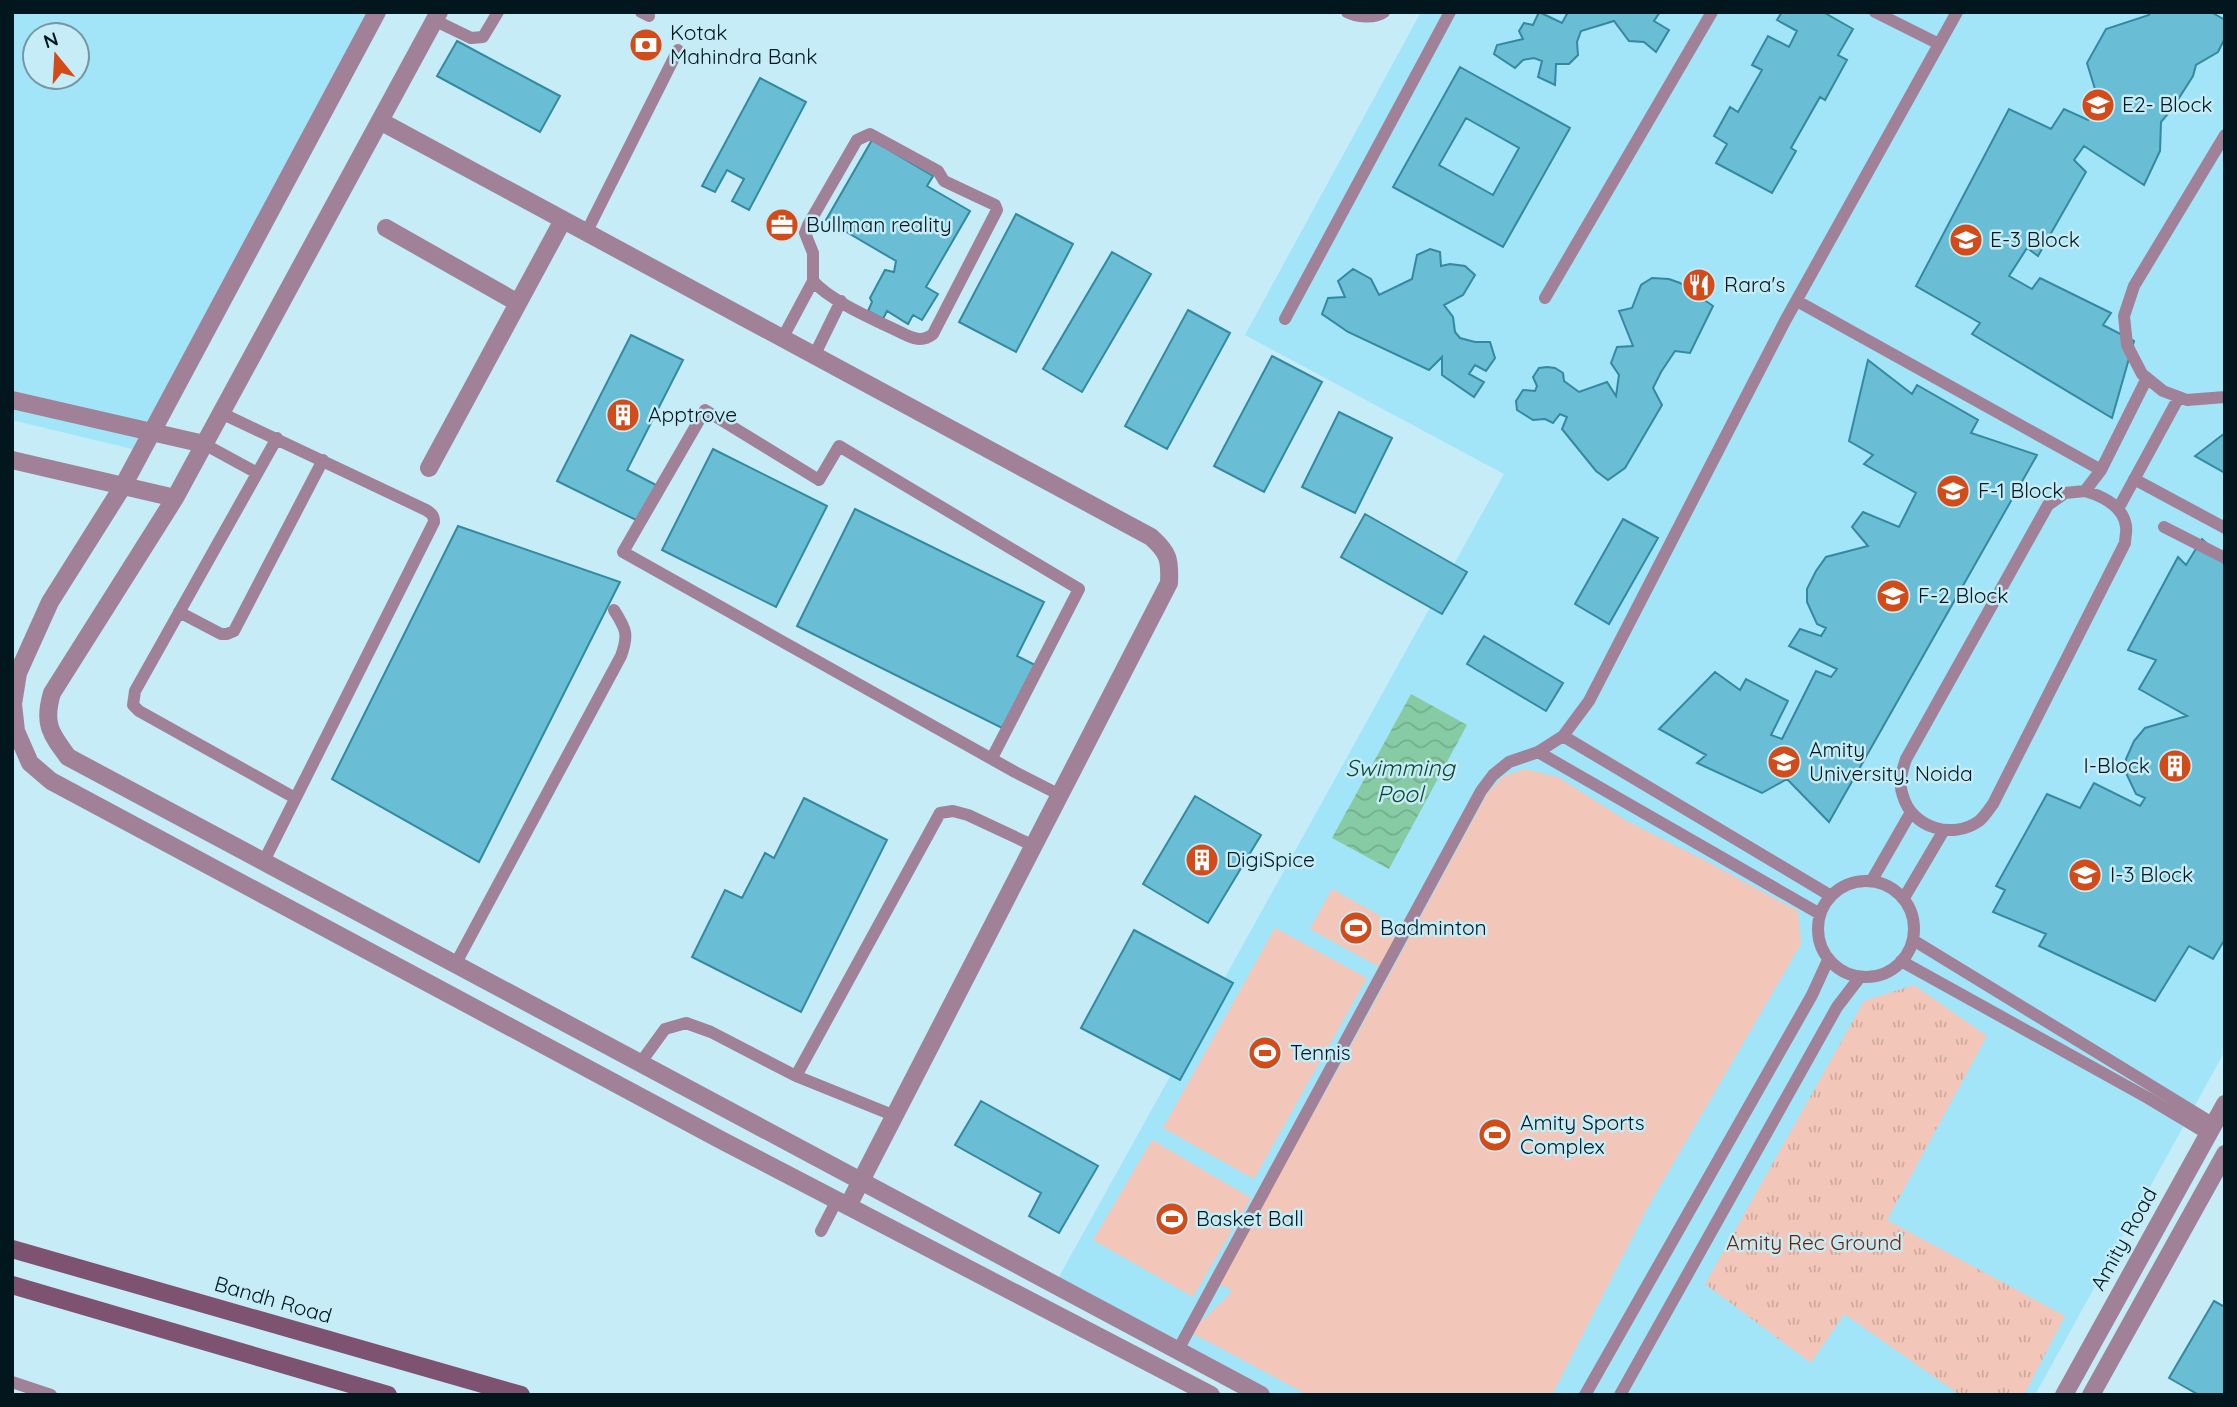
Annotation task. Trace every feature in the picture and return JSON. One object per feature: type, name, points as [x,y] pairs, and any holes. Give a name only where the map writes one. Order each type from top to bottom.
[{"type":"main road","name":"Bandh Road","points":[[12,1249],[521,1395]]},
{"type":"main road","points":[[12,1285],[388,1395]]},
{"type":"street","points":[[377,12],[123,486],[50,602],[18,673],[13,704],[16,731],[30,763],[51,781],[267,897],[842,1203],[1211,1395]]},
{"type":"street","points":[[436,16],[175,498],[52,693],[47,710],[48,723],[56,742],[68,757],[1261,1395]]},
{"type":"street","points":[[380,121],[1151,537],[1165,549],[1170,565],[1169,583],[895,1116],[861,1180],[842,1203]]},
{"type":"street","points":[[429,468],[563,220]]},
{"type":"street","points":[[386,228],[518,303]]},
{"type":"street","points":[[12,400],[204,444]]},
{"type":"street","points":[[12,460],[175,498]]},
{"type":"street","points":[[16,731],[48,723]]},
{"type":"street","points":[[267,897],[281,870]]},
{"type":"street","name":"Amity Road","points":[[2064,1395],[2225,1104]]},
{"type":"street","points":[[2091,1395],[2225,1154]]},
{"type":"lane","points":[[436,16],[471,38],[483,37],[498,12]]},
{"type":"lane","points":[[1347,12],[1354,16],[1379,16],[1384,12]]},
{"type":"lane","points":[[1285,319],[1450,12]]},
{"type":"lane","points":[[1545,298],[1712,12]]},
{"type":"lane","points":[[1875,12],[1939,44]]},
{"type":"lane","points":[[1178,1350],[1481,791],[1493,775],[1509,762],[1538,752],[1563,736],[1589,701],[1797,301],[1957,12]]},
{"type":"lane","points":[[586,233],[678,50]]},
{"type":"lane","points":[[782,338],[813,281],[814,253],[805,233],[807,225],[857,140],[863,136],[870,134],[938,171],[943,181],[995,205],[997,210],[989,228],[933,334],[926,339],[906,335],[841,301],[819,288],[813,281]]},
{"type":"lane","points":[[2225,135],[2134,286],[2124,316],[2127,345],[2142,374],[2163,391],[2187,400],[2225,397]]},
{"type":"lane","points":[[814,355],[841,301]]},
{"type":"lane","points":[[1797,301],[2101,470]]},
{"type":"lane","points":[[2085,491],[2101,470],[2147,378]]},
{"type":"lane","points":[[2118,509],[2179,397]]},
{"type":"lane","points":[[992,758],[1079,589],[839,446],[819,480],[705,410],[622,552],[992,758],[1060,795]]},
{"type":"lane","points":[[222,413],[426,510],[432,514],[434,522],[264,861]]},
{"type":"lane","points":[[276,438],[135,691],[133,705],[139,711],[295,798]]},
{"type":"lane","points":[[204,444],[257,473]]},
{"type":"lane","points":[[179,612],[221,634],[234,631],[323,460]]},
{"type":"lane","points":[[2134,479],[2225,528]]},
{"type":"lane","points":[[2085,491],[2102,496],[2118,509],[2126,525],[2124,543],[1993,804],[1980,820],[1964,828],[1944,830],[1926,825],[1911,812],[1902,796],[1900,776],[1906,759],[2048,505],[2065,493],[2085,491]]},
{"type":"lane","points":[[2164,527],[2225,558]]},
{"type":"lane","points":[[456,963],[621,656],[627,640],[625,628],[614,610]]},
{"type":"lane","points":[[1563,736],[1831,896]]},
{"type":"lane","points":[[1538,752],[1820,914]]},
{"type":"lane","points":[[796,1076],[940,813],[953,811],[968,815],[1034,846]]},
{"type":"lane","points":[[1872,880],[1911,812]]},
{"type":"lane","points":[[1904,898],[1944,830]]},
{"type":"lane","points":[[1872,880],[1889,885],[1904,898],[1913,914],[1915,935],[1910,951],[1896,967],[1881,975],[1860,977],[1843,972],[1828,960],[1819,943],[1817,923],[1822,906],[1831,896],[1851,882],[1872,880]]},
{"type":"lane","points":[[1913,940],[2211,1129]]},
{"type":"lane","points":[[1585,1395],[1812,995],[1828,960]]},
{"type":"lane","points":[[1901,961],[2136,1091],[2211,1129]]},
{"type":"lane","points":[[1620,1395],[1837,1007],[1860,977]]},
{"type":"lane","points":[[641,1062],[665,1029],[686,1023],[711,1032],[796,1076],[895,1116]]},
{"type":"lane","points":[[821,1231],[842,1203]]},
{"type":"lane","points":[[12,1382],[51,1395]]},
{"type":"shaded area","points":[[12,12],[386,12],[149,453],[12,420]]},
{"type":"shaded area","name":"Amity University, Noida","points":[[1421,12],[2225,12],[2225,1051],[2035,1395],[1273,1395],[1055,1284],[1504,474],[1245,335]]},
{"type":"green space","name":"Amity Sports Complex","points":[[1525,769],[1558,777],[1627,821],[1798,911],[1801,944],[1649,1205],[1552,1395],[1308,1395],[1190,1332],[1229,1295],[1231,1289],[1217,1284],[1340,1066],[1488,792],[1504,776]]},
{"type":"green space","name":"Badminton","points":[[1332,889],[1402,928],[1379,967],[1310,929]]},
{"type":"green space","name":"Tennis","points":[[1275,928],[1367,978],[1254,1179],[1163,1128]]},
{"type":"green space","name":"Amity Rec Ground","points":[[1914,985],[1987,1036],[1887,1220],[2065,1316],[2024,1395],[1960,1395],[1844,1314],[1811,1363],[1705,1284],[1864,1001]]},
{"type":"green space","name":"Basket Ball","points":[[1152,1140],[1251,1198],[1193,1297],[1093,1240]]},
{"type":"water","name":"Swimming Pool","points":[[1411,694],[1467,725],[1389,869],[1332,838]]},
{"type":"building","points":[[1539,12],[1562,23],[1568,12],[1660,12],[1654,21],[1669,30],[1656,52],[1644,42],[1629,41],[1614,21],[1581,31],[1577,42],[1578,55],[1569,64],[1556,64],[1555,85],[1538,77],[1542,61],[1534,58],[1523,60],[1515,68],[1494,54],[1497,45],[1523,39],[1519,31],[1524,23],[1533,25]]},
{"type":"building","points":[[1782,12],[1823,12],[1853,29],[1838,55],[1847,60],[1825,100],[1820,97],[1791,148],[1796,151],[1772,193],[1716,163],[1727,144],[1714,136],[1730,107],[1738,112],[1762,70],[1752,65],[1768,36],[1789,47],[1797,31],[1777,20]]},
{"type":"building","points":[[2150,12],[2211,12],[2225,20],[2225,38],[2218,52],[2196,65],[2193,76],[2161,122],[2160,151],[2144,185],[2084,146],[2074,160],[2086,172],[2038,256],[2027,248],[2009,276],[2032,289],[2040,278],[2111,313],[2103,325],[2134,341],[2112,418],[1972,334],[1980,323],[1916,286],[2009,109],[2051,129],[2064,109],[2088,120],[2099,102],[2087,63],[2106,29],[2149,15]]},
{"type":"building","points":[[457,41],[560,96],[540,132],[437,76]]},
{"type":"building","points":[[1460,67],[1570,128],[1503,247],[1393,187]],"holes":[[[1466,118],[1519,148],[1493,195],[1439,165]]]},
{"type":"building","points":[[760,78],[806,102],[749,210],[732,201],[744,179],[727,170],[715,192],[702,186]]},
{"type":"building","points":[[872,140],[933,176],[927,186],[970,211],[926,287],[938,294],[922,320],[913,315],[908,324],[887,311],[883,319],[868,311],[872,302],[870,298],[885,270],[894,272],[896,261],[826,220]]},
{"type":"building","points":[[1016,214],[1073,244],[1016,352],[959,322]]},
{"type":"building","points":[[1430,249],[1440,252],[1441,266],[1465,266],[1475,275],[1463,295],[1444,305],[1453,317],[1455,332],[1460,338],[1490,342],[1495,358],[1486,371],[1475,365],[1469,374],[1484,382],[1474,397],[1442,375],[1442,357],[1429,370],[1348,332],[1322,314],[1328,298],[1345,297],[1338,281],[1353,269],[1371,279],[1379,295],[1412,279],[1417,255]]},
{"type":"building","points":[[1112,252],[1151,274],[1082,392],[1043,369]]},
{"type":"building","points":[[1652,278],[1680,283],[1713,306],[1690,353],[1675,351],[1661,372],[1653,388],[1662,405],[1625,468],[1608,480],[1596,471],[1562,429],[1567,417],[1560,414],[1553,423],[1545,419],[1533,420],[1517,410],[1516,401],[1523,390],[1535,391],[1537,386],[1533,377],[1539,368],[1547,367],[1563,373],[1564,381],[1579,392],[1607,382],[1616,396],[1619,375],[1611,363],[1617,347],[1633,346],[1619,311],[1632,308],[1641,285]]},
{"type":"building","points":[[1188,310],[1230,333],[1167,449],[1125,426]]},
{"type":"building","name":"Apptrove","points":[[631,335],[683,360],[627,470],[656,485],[638,521],[557,481]]},
{"type":"building","points":[[1272,356],[1322,382],[1264,492],[1214,466]]},
{"type":"building","points":[[1868,360],[1912,394],[1917,385],[1978,420],[1971,433],[2037,455],[1829,822],[1787,779],[1762,793],[1697,763],[1706,755],[1659,729],[1715,672],[1740,690],[1746,679],[1788,701],[1771,735],[1782,739],[1816,671],[1831,677],[1837,669],[1789,646],[1800,629],[1821,636],[1826,628],[1817,624],[1807,602],[1807,589],[1826,557],[1868,546],[1852,527],[1863,512],[1899,527],[1916,493],[1864,464],[1873,455],[1849,441]]},
{"type":"building","points":[[1339,412],[1392,438],[1355,513],[1302,487]]},
{"type":"building","points":[[2225,433],[2225,473],[2195,456]]},
{"type":"building","points":[[713,449],[827,506],[776,607],[662,550]]},
{"type":"building","points":[[855,509],[1044,602],[1017,656],[1035,665],[1002,728],[797,626]]},
{"type":"building","points":[[1365,514],[1467,572],[1442,614],[1341,557]]},
{"type":"building","points":[[1623,519],[1658,538],[1609,624],[1575,604]]},
{"type":"building","points":[[458,526],[620,582],[479,862],[332,779]]},
{"type":"building","name":"I-Block","points":[[2202,539],[2225,561],[2225,939],[2213,959],[2189,946],[2155,1001],[2039,946],[2046,934],[1993,912],[2005,890],[1996,886],[2047,794],[2080,808],[2094,783],[2140,806],[2145,798],[2136,794],[2126,773],[2126,759],[2134,741],[2145,728],[2187,716],[2139,689],[2156,660],[2128,650],[2178,557],[2186,565]]},
{"type":"building","points":[[1484,636],[1563,683],[1546,711],[1467,664]]},
{"type":"building","name":"DigiSpice","points":[[1195,796],[1261,835],[1208,923],[1143,884]]},
{"type":"building","points":[[804,798],[887,840],[801,1012],[692,957],[725,890],[742,898],[765,853],[774,858]]},
{"type":"building","points":[[1134,930],[1233,983],[1180,1080],[1081,1028]]},
{"type":"building","points":[[981,1101],[1098,1166],[1059,1233],[1029,1216],[1041,1193],[955,1145]]},
{"type":"building","points":[[2214,1301],[2225,1307],[2225,1395],[2199,1395],[2169,1378]]},
{"type":"place","name":"Kotak Mahindra Bank","points":[[646,45]]},
{"type":"place","name":"E2- Block","points":[[2098,105]]},
{"type":"place","name":"Bullman reality","points":[[782,225]]},
{"type":"place","name":"E-3 Block","points":[[1966,240]]},
{"type":"place","name":"Rara's","points":[[1699,285]]},
{"type":"place","name":"Apptrove","points":[[623,415]]},
{"type":"place","name":"F-1 Block","points":[[1953,491]]},
{"type":"place","name":"F-2 Block","points":[[1893,596]]},
{"type":"place","name":"Amity University, Noida","points":[[1784,762]]},
{"type":"place","name":"I-Block","points":[[2175,766]]},
{"type":"place","name":"DigiSpice","points":[[1202,860]]},
{"type":"place","name":"I-3 Block","points":[[2085,875]]},
{"type":"place","name":"Badminton","points":[[1356,928]]},
{"type":"place","name":"Tennis","points":[[1265,1053]]},
{"type":"place","name":"Amity Sports Complex","points":[[1495,1135]]},
{"type":"place","name":"Basket Ball","points":[[1172,1219]]}]
